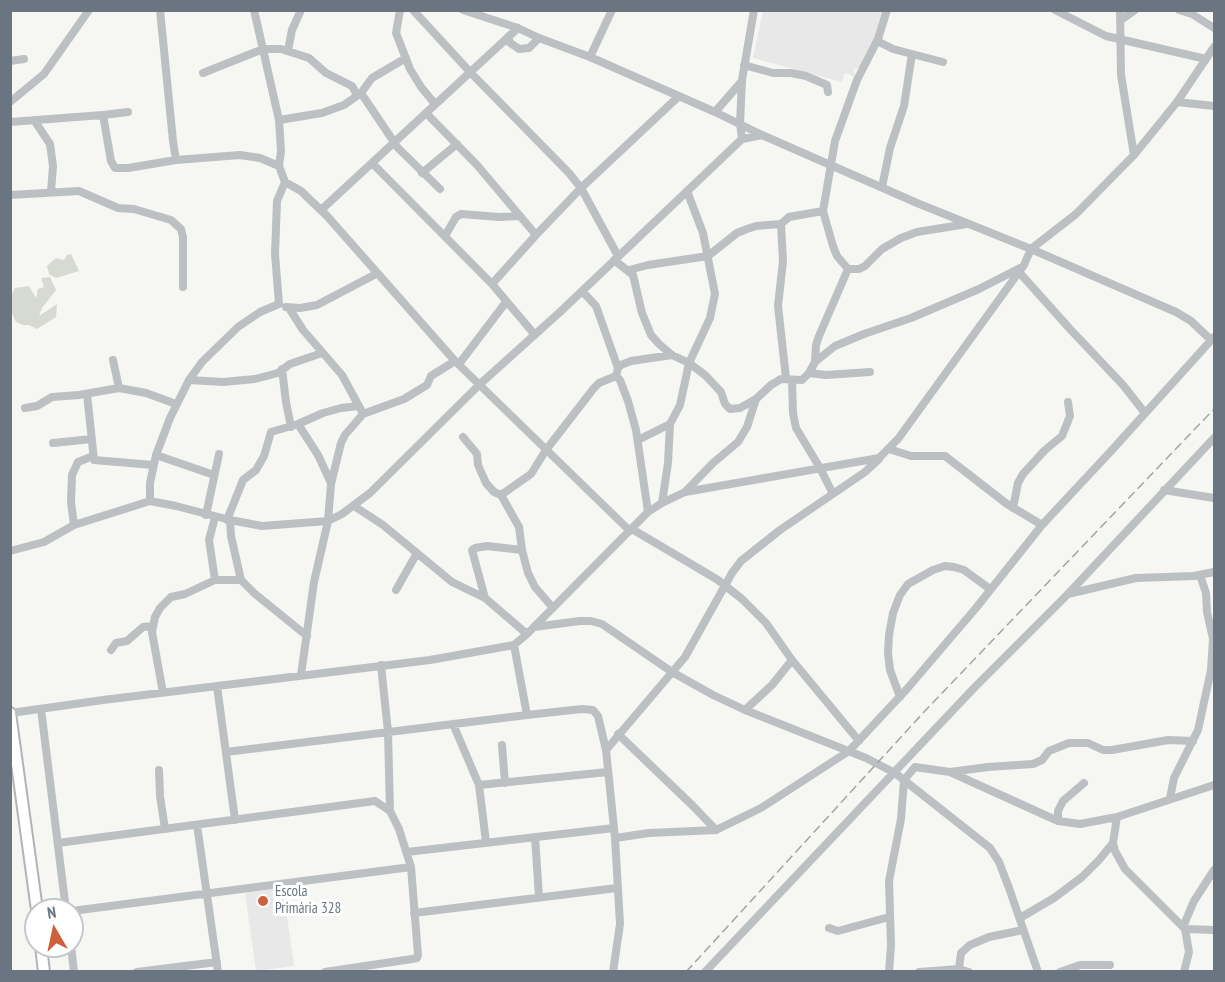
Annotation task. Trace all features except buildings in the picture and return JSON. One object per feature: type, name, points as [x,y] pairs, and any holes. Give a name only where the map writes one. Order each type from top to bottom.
[{"type":"main road","points":[[10,713],[16,789],[35,898]]},
{"type":"street","points":[[10,102],[44,74],[89,10]]},
{"type":"street","points":[[160,10],[172,141],[176,160]]},
{"type":"street","points":[[254,10],[279,120],[281,151],[279,166],[285,182],[301,190],[321,210],[376,274],[479,385],[631,530],[725,586],[766,623],[792,660],[858,741]]},
{"type":"street","points":[[288,50],[292,30],[301,10]]},
{"type":"street","points":[[400,10],[396,33],[421,87],[435,104]]},
{"type":"street","points":[[414,10],[581,188],[616,258],[629,270],[651,335],[672,355],[689,363],[713,382],[730,409],[740,408],[756,399],[776,381],[802,380],[815,362],[835,346],[911,318],[1021,268]]},
{"type":"street","points":[[590,57],[612,10]]},
{"type":"street","points":[[742,139],[740,123],[742,80],[754,10]]},
{"type":"street","points":[[848,270],[837,256],[823,211],[840,124],[857,80],[877,41],[887,10]]},
{"type":"street","points":[[1055,10],[1090,29],[1120,40],[1206,59]]},
{"type":"street","points":[[1134,155],[1124,104],[1120,40],[1121,15],[1135,10]]},
{"type":"street","points":[[1179,10],[1192,14],[1215,28]]},
{"type":"street","points":[[407,852],[535,837],[716,830],[760,808],[849,751],[900,697],[976,608],[1042,525],[1213,338],[1176,312],[762,135],[740,123],[590,57],[538,38],[518,28],[467,11]]},
{"type":"street","points":[[321,210],[518,28]]},
{"type":"street","points":[[509,36],[509,42],[519,49],[529,48],[538,38]]},
{"type":"street","points":[[877,41],[893,49],[943,62]]},
{"type":"street","points":[[606,750],[693,644],[741,561],[780,530],[865,472],[889,449],[1021,268],[1031,249],[1076,214],[1134,155],[1177,102],[1215,47]]},
{"type":"street","points":[[203,73],[263,49],[288,50],[309,58],[318,68],[352,86],[394,141],[422,173],[440,189]]},
{"type":"street","points":[[882,187],[890,148],[904,106],[912,54]]},
{"type":"street","points":[[279,120],[334,110],[359,94],[372,78],[406,58]]},
{"type":"street","points":[[10,61],[24,59]]},
{"type":"street","points":[[744,65],[773,73],[806,76],[827,86],[828,92]]},
{"type":"street","points":[[715,112],[742,80]]},
{"type":"street","points":[[492,284],[581,188],[678,97]]},
{"type":"street","points":[[1177,102],[1215,106]]},
{"type":"street","points":[[10,122],[128,111]]},
{"type":"street","points":[[426,113],[457,144],[536,235]]},
{"type":"street","points":[[103,115],[111,161],[116,168],[176,160],[251,156],[279,166]]},
{"type":"street","points":[[34,120],[50,144],[53,165],[51,192]]},
{"type":"street","points":[[10,551],[44,542],[74,525],[150,501],[262,526],[328,521],[354,506],[392,471],[479,385],[742,139],[762,135]]},
{"type":"street","points":[[422,173],[457,144]]},
{"type":"street","points":[[373,164],[492,284],[535,335]]},
{"type":"street","points":[[279,304],[275,245],[277,201],[285,182]]},
{"type":"street","points":[[10,195],[79,191],[118,208],[134,209],[171,220],[181,229],[183,237],[183,286]]},
{"type":"street","points":[[662,503],[668,463],[670,424],[680,405],[689,363],[714,306],[714,283],[708,256],[699,220],[687,191]]},
{"type":"street","points":[[629,270],[708,256],[737,233],[756,226],[781,224],[789,217],[823,211]]},
{"type":"street","points":[[445,236],[460,214],[520,216]]},
{"type":"street","points":[[781,224],[783,261],[778,306],[793,413],[796,428],[820,468],[832,494]]},
{"type":"street","points":[[848,270],[865,266],[882,249],[909,235],[967,224]]},
{"type":"street","points":[[1021,268],[1070,329],[1123,384],[1145,413]]},
{"type":"street","points":[[815,362],[819,336],[848,270]]},
{"type":"street","points":[[150,501],[156,455],[176,404],[202,362],[238,327],[261,312],[279,304],[289,308],[300,308],[317,304],[376,274]]},
{"type":"street","points":[[582,291],[596,306],[628,400],[638,440],[648,512]]},
{"type":"street","points":[[301,675],[314,582],[328,521],[331,484],[345,435],[363,414],[404,399],[428,385],[431,376],[457,362],[506,302]]},
{"type":"street","points":[[289,308],[294,318],[342,375],[363,414]]},
{"type":"street","points":[[189,380],[236,382],[274,375],[282,369],[322,353]]},
{"type":"street","points":[[501,495],[531,474],[546,450],[599,383],[631,361],[672,355]]},
{"type":"street","points":[[113,360],[119,388]]},
{"type":"street","points":[[282,369],[286,402],[295,426],[320,458],[331,484]]},
{"type":"street","points":[[809,373],[826,375],[870,372]]},
{"type":"street","points":[[25,408],[37,406],[52,397],[119,388],[146,393],[176,404]]},
{"type":"street","points":[[87,394],[94,460],[129,461],[153,465]]},
{"type":"street","points":[[685,492],[713,463],[738,442],[747,428],[756,399]]},
{"type":"street","points":[[1013,508],[1018,483],[1023,474],[1045,450],[1062,436],[1070,416],[1068,402]]},
{"type":"street","points":[[307,636],[241,580],[228,520],[243,480],[256,470],[264,456],[271,432],[295,426],[324,413],[358,406]]},
{"type":"street","points":[[638,440],[670,424]]},
{"type":"street","points":[[463,437],[477,454],[478,465],[488,487],[501,495],[519,527],[528,573],[535,587],[553,608]]},
{"type":"street","points":[[705,972],[1215,438]]},
{"type":"street","points":[[53,443],[92,439]]},
{"type":"street","points":[[889,449],[911,456],[945,456],[1013,508],[1042,525]]},
{"type":"street","points":[[215,580],[209,540],[214,475],[219,454]]},
{"type":"street","points":[[156,455],[214,475]]},
{"type":"street","points":[[74,525],[71,502],[72,475],[78,462],[93,456]]},
{"type":"street","points":[[10,713],[466,655],[514,645],[648,512],[662,503],[685,492],[879,458]]},
{"type":"street","points":[[1164,490],[1215,498]]},
{"type":"street","points":[[354,506],[382,525],[452,582],[485,598],[527,634]]},
{"type":"street","points":[[485,598],[472,550],[487,546],[522,550]]},
{"type":"street","points":[[396,590],[417,553]]},
{"type":"street","points":[[900,697],[891,670],[888,653],[889,635],[893,613],[900,595],[908,584],[945,566],[964,570],[990,589]]},
{"type":"street","points":[[1068,594],[1136,578],[1200,575],[1215,572]]},
{"type":"street","points":[[1170,798],[1174,778],[1198,730],[1209,682],[1213,650],[1206,593],[1200,575]]},
{"type":"street","points":[[163,693],[154,651],[153,626],[155,617],[166,601],[209,585],[215,580],[241,580]]},
{"type":"street","points":[[534,627],[580,621],[602,624],[672,672],[713,695],[849,751],[895,773],[990,848],[999,862],[1038,972]]},
{"type":"street","points":[[111,650],[116,643],[127,641],[143,627],[153,626]]},
{"type":"street","points":[[514,645],[527,716]]},
{"type":"street","points":[[745,710],[772,685],[792,660]]},
{"type":"street","points":[[325,972],[417,958],[411,867],[390,811],[388,732],[381,665]]},
{"type":"street","points":[[218,686],[235,820]]},
{"type":"street","points":[[41,708],[65,898]]},
{"type":"street","points":[[226,752],[582,709],[593,710],[598,716],[606,750],[615,833],[620,924],[613,972]]},
{"type":"street","points":[[453,724],[479,785],[486,842]]},
{"type":"street","points":[[618,734],[716,830]]},
{"type":"street","points":[[889,972],[891,945],[889,881],[901,819],[904,780],[915,767],[950,772],[1033,764],[1042,760],[1049,751],[1069,742],[1088,743],[1103,750],[1112,750],[1168,740],[1193,741]]},
{"type":"street","points":[[502,745],[505,783]]},
{"type":"street","points":[[159,770],[165,829]]},
{"type":"street","points":[[479,785],[608,772]]},
{"type":"street","points":[[950,772],[1058,820],[1088,823],[1117,817],[1170,798],[1213,788]]},
{"type":"street","points":[[1058,820],[1058,811],[1063,801],[1084,783]]},
{"type":"street","points":[[58,843],[375,801],[390,811]]},
{"type":"street","points":[[1117,817],[1113,843],[1125,869],[1165,912],[1184,928],[1215,930]]},
{"type":"street","points":[[196,825],[218,972]]},
{"type":"street","points":[[535,837],[539,897]]},
{"type":"street","points":[[1020,918],[1054,898],[1082,877],[1113,843]]},
{"type":"street","points":[[84,909],[411,867]]},
{"type":"street","points":[[1184,972],[1189,952],[1184,928],[1194,901],[1215,870]]},
{"type":"street","points":[[414,913],[617,888]]},
{"type":"street","points":[[829,928],[838,931],[890,917]]},
{"type":"street","points":[[959,969],[961,953],[970,945],[989,937],[1023,930]]},
{"type":"street","points":[[137,972],[217,962]]},
{"type":"street","points":[[1060,972],[1080,965],[1110,965]]},
{"type":"street","points":[[919,972],[959,969],[969,972]]},
{"type":"shaded area","points":[[763,11],[887,11],[863,68],[854,69],[855,77],[845,73],[842,82],[753,58]]},
{"type":"shaded area","points":[[71,254],[79,271],[56,278],[49,274],[47,266],[56,258],[64,260],[67,255]]},
{"type":"shaded area","points":[[50,277],[56,290],[42,308],[39,316],[57,304],[56,317],[37,329],[16,322],[11,311],[12,294],[15,288],[29,286],[36,298],[38,289],[44,287],[41,278]]},
{"type":"shaded area","points":[[283,888],[294,966],[256,971],[245,893]]},
{"type":"railway","points":[[686,972],[923,713],[1214,409]]},
{"type":"place","name":"Escola Primária 328","points":[[263,901]]}]
